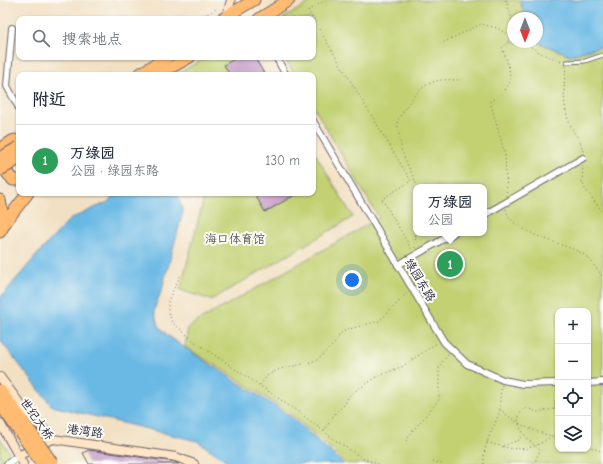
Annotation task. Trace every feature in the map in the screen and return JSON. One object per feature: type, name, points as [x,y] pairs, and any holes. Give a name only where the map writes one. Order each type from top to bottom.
[{"type":"highway","points":[[227,16],[254,0]]},
{"type":"highway","points":[[264,16],[289,0]]},
{"type":"highway","points":[[143,72],[161,60]]},
{"type":"highway","points":[[163,72],[185,60]]},
{"type":"highway","points":[[0,148],[16,142]]},
{"type":"highway","points":[[0,158],[16,143]]},
{"type":"highway","points":[[16,145],[7,172],[13,180],[16,180]]},
{"type":"highway","points":[[0,170],[16,161]]},
{"type":"highway","points":[[0,223],[19,196]]},
{"type":"highway","points":[[0,232],[7,220],[26,196]]},
{"type":"highway","points":[[0,200],[2,211],[0,216]]},
{"type":"highway","name":"世纪大桥","points":[[0,390],[34,444],[42,464]]},
{"type":"highway","name":"世纪大桥","points":[[0,404],[53,464]]},
{"type":"highway","points":[[34,464],[34,444],[54,454],[61,464]]},
{"type":"street","points":[[225,16],[231,0]]},
{"type":"street","points":[[12,28],[7,86],[16,102]]},
{"type":"street","points":[[278,60],[284,72]]},
{"type":"street","name":"绿园东路","points":[[316,126],[443,340],[467,364],[502,380],[523,384],[555,383]]},
{"type":"street","points":[[487,213],[583,158]]},
{"type":"street","points":[[398,265],[449,236]]},
{"type":"street","name":"港湾路","points":[[0,376],[24,409],[53,439],[176,457],[194,464]]},
{"type":"street","points":[[591,383],[603,382]]},
{"type":"street","points":[[0,423],[23,464]]},
{"type":"street","points":[[7,464],[18,456],[53,439]]},
{"type":"lane","points":[[566,62],[584,61],[603,54]]},
{"type":"path","points":[[311,16],[308,10],[327,0]]},
{"type":"path","points":[[506,0],[510,12]]},
{"type":"path","points":[[202,16],[218,8]]},
{"type":"path","points":[[316,24],[411,181],[382,199],[415,254],[416,236]]},
{"type":"path","points":[[440,44],[481,24],[497,28],[507,35]]},
{"type":"path","points":[[507,43],[502,48],[511,75],[510,82],[499,96],[490,100],[505,155],[506,213],[509,219],[514,223],[551,242],[584,255],[590,260],[603,277]]},
{"type":"path","points":[[532,48],[550,58],[566,62],[564,85],[565,105],[569,123],[582,146],[582,182],[585,189],[603,212]]},
{"type":"path","points":[[417,184],[402,153],[397,121],[412,98],[425,86],[437,80],[461,80]]},
{"type":"path","points":[[180,276],[168,301],[168,311],[172,322],[194,341],[300,413],[364,459],[378,464]]},
{"type":"path","points":[[260,386],[268,375],[280,369],[317,360],[335,343],[340,334],[346,330],[379,321],[412,288]]},
{"type":"path","points":[[324,431],[336,412],[345,404],[349,396],[358,388],[377,377],[403,366],[443,340]]},
{"type":"path","points":[[406,441],[414,429],[439,400],[439,366],[453,350]]},
{"type":"path","points":[[484,464],[483,457],[487,442],[496,424],[500,409],[502,380]]},
{"type":"path","points":[[534,464],[540,450],[523,433],[518,419],[520,412],[527,408],[537,412],[554,409],[555,400]]},
{"type":"path","points":[[500,409],[511,420],[530,430],[555,436]]},
{"type":"path","points":[[501,447],[519,440],[523,433]]},
{"type":"path","points":[[487,442],[501,447],[518,450],[535,446],[552,436]]},
{"type":"path","points":[[591,447],[603,452]]},
{"type":"path","points":[[433,461],[442,464]]},
{"type":"green space","points":[[314,0],[520,0],[525,12],[507,12],[507,48],[543,48],[543,44],[570,55],[603,46],[603,464],[346,464],[328,446],[288,412],[185,347],[188,327],[379,218],[316,111],[316,72],[293,72],[286,60],[316,60],[316,16],[287,16]]},
{"type":"green space","points":[[202,60],[233,60],[225,65],[228,72],[180,72]]},
{"type":"green space","name":"海口体育馆","points":[[316,155],[353,217],[211,300],[180,290],[204,198],[203,196],[256,196],[265,212],[293,196],[316,196]]},
{"type":"green space","points":[[0,438],[17,464],[0,464]]},
{"type":"water","points":[[519,0],[603,0],[603,46],[570,55],[543,44],[543,12],[524,12]]},
{"type":"water","points":[[114,196],[178,196],[183,212],[162,289],[154,310],[158,325],[166,334],[185,348],[290,416],[344,464],[232,464],[197,441],[52,406],[0,340],[0,298],[70,219],[108,202]]},
{"type":"building","points":[[233,60],[256,60],[263,72],[228,72],[224,65]]},
{"type":"building","points":[[256,196],[293,196],[265,212]]},
{"type":"building","points":[[88,450],[175,462],[179,464],[89,464],[83,453]]},
{"type":"place","name":"万绿园","points":[[450,264]]}]
